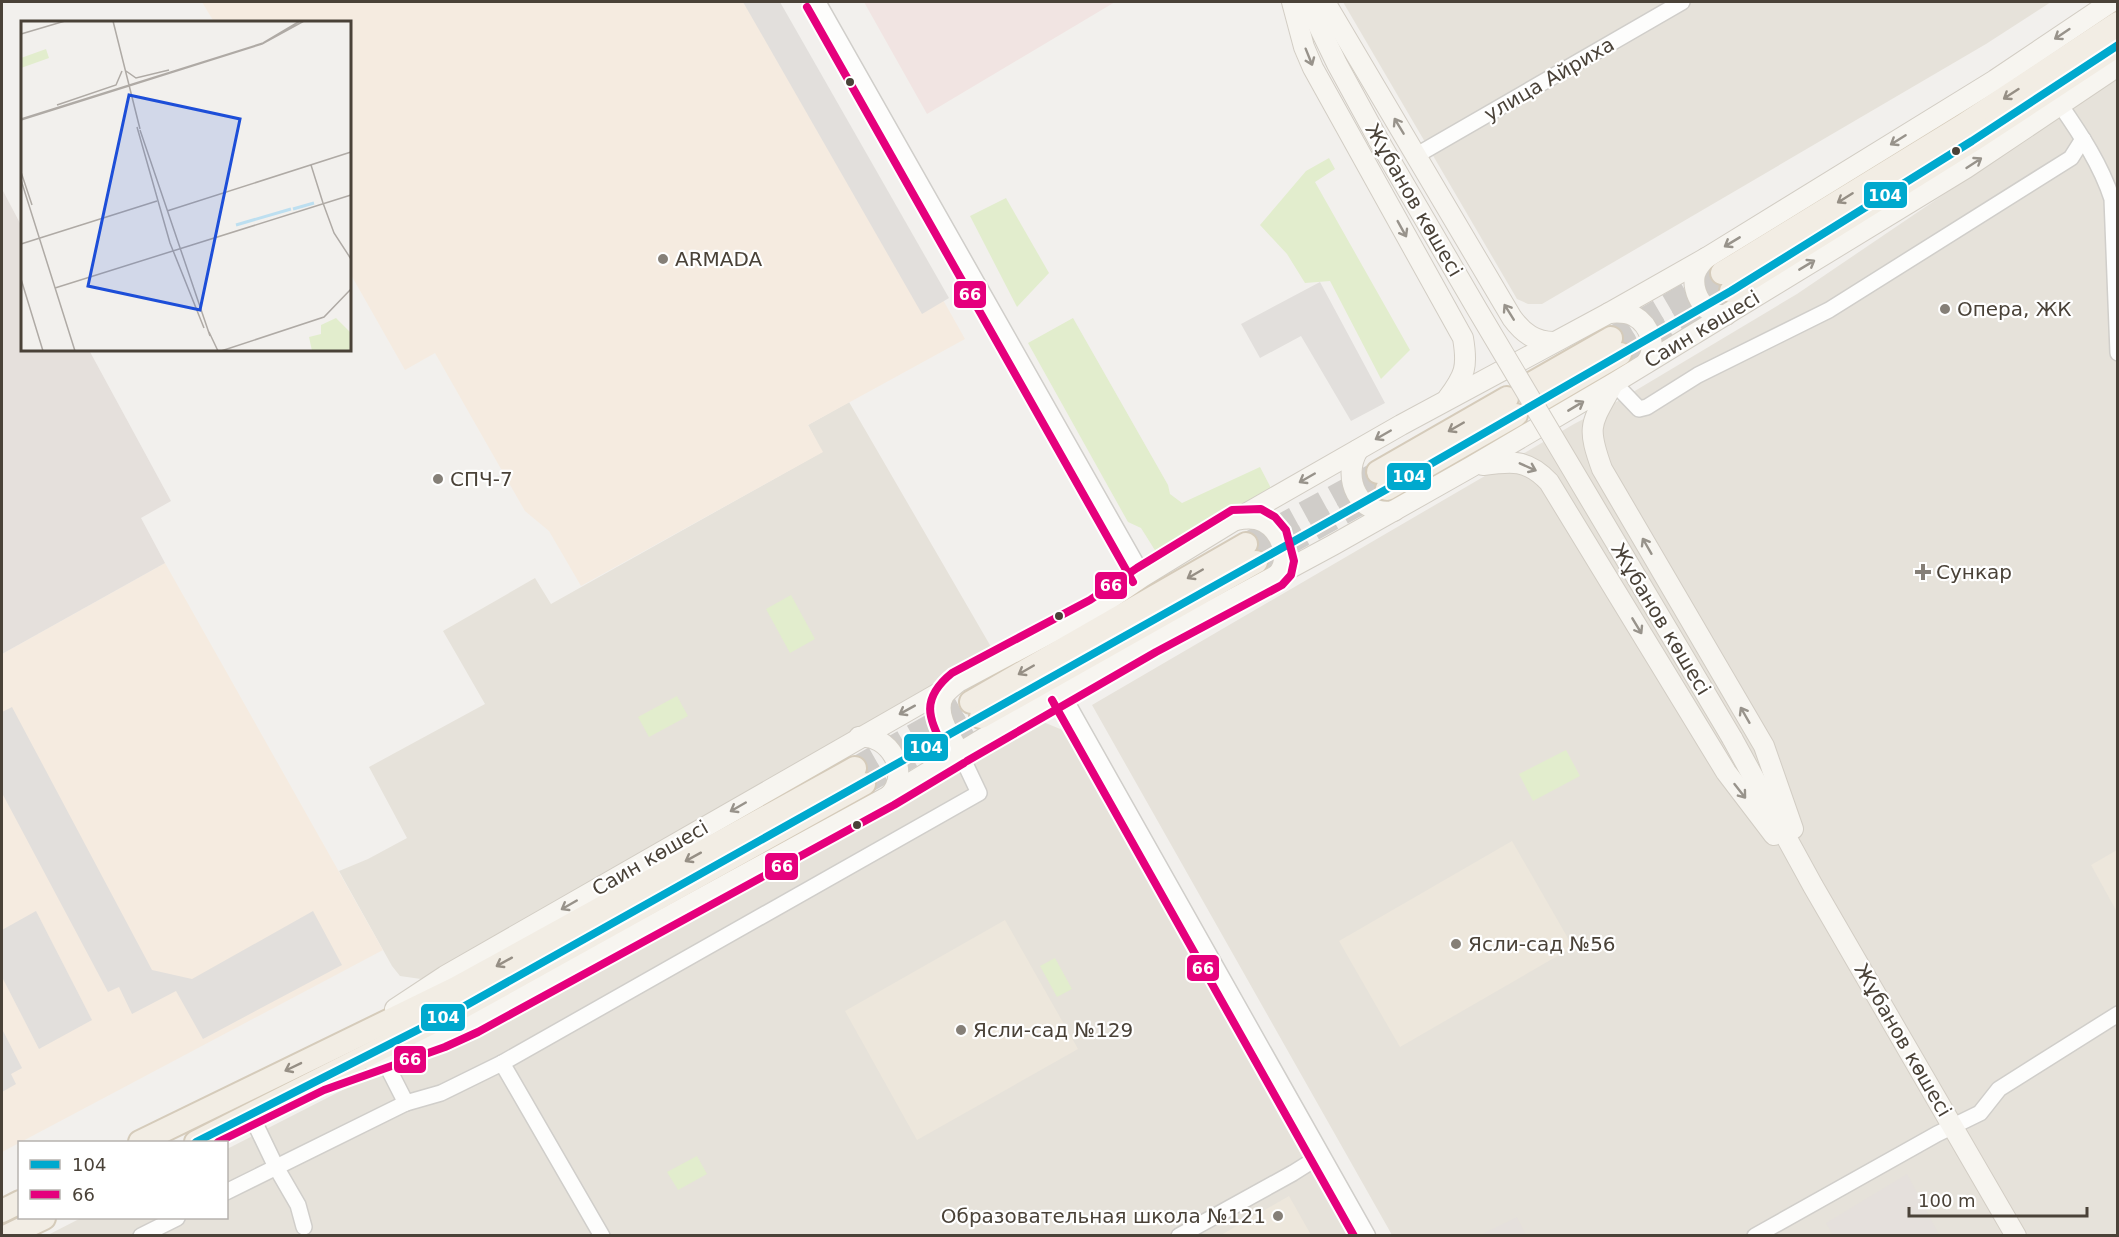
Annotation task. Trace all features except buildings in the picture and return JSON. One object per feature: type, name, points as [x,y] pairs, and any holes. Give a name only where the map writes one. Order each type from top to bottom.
[{"type":"main road","points":[[1292,2],[1304,47],[1313,68],[1463,338],[1466,357],[1465,370],[1462,380],[1446,400]]},
{"type":"main road","name":"Жұбанов көшесі","points":[[1307,2],[1336,64],[1379,141],[1732,738],[1813,886],[2016,1236]]},
{"type":"main road","points":[[1325,2],[1516,323],[1533,338],[1543,342],[1554,342]]},
{"type":"main road","name":"Саин көшесі","points":[[1720,274],[1995,80],[2111,2]]},
{"type":"main road","name":"Саин көшесі","points":[[1720,274],[1962,126],[2118,23]]},
{"type":"main road","name":"Саин көшесі","points":[[346,1042],[445,976],[859,737],[1095,609],[1235,520],[1446,400],[1610,313],[1720,274],[1972,141],[2118,45]]},
{"type":"main road","name":"Саин көшесі","points":[[960,753],[1151,643],[1394,511],[1614,383],[1966,168],[2118,66]]},
{"type":"main road","points":[[1720,274],[1696,271],[1694,280],[1696,293],[1702,304],[1712,314],[1726,315]]},
{"type":"main road","points":[[1610,313],[1635,316],[1646,328],[1653,348],[1651,358],[1646,363]]},
{"type":"main road","points":[[1538,390],[1616,346]]},
{"type":"main road","points":[[1614,383],[1596,415],[1591,430],[1592,443],[1602,469],[1764,746],[1813,886]]},
{"type":"main road","points":[[1383,481],[1511,406]]},
{"type":"main road","points":[[1358,450],[1352,472],[1356,492],[1373,510],[1394,511]]},
{"type":"main road","points":[[1471,467],[1510,461],[1526,464],[1549,482],[1726,772],[1813,886]]},
{"type":"main road","points":[[1235,520],[1257,519],[1268,525],[1277,536],[1284,560],[1282,570],[1276,576]]},
{"type":"main road","points":[[976,709],[1251,553]]},
{"type":"main road","points":[[320,1080],[441,1037],[472,1023],[889,796],[960,753],[944,723],[941,709],[945,694],[958,682]]},
{"type":"main road","points":[[859,737],[873,737],[879,740],[889,747],[895,758],[898,769],[897,782],[889,796]]},
{"type":"main road","name":"Саин көшесі","points":[[144,1141],[456,988],[860,776],[463,1007],[200,1141]]},
{"type":"main road","points":[[2,1206],[18,1202]]},
{"type":"main road","points":[[2,1211],[18,1202]]},
{"type":"main road","points":[[7,1236],[42,1219]]},
{"type":"main road","points":[[27,1236],[52,1219]]},
{"type":"street","points":[[816,2],[1142,577]]},
{"type":"street","name":"улица Айриха","points":[[1417,155],[1682,2]]},
{"type":"street","points":[[2061,106],[2106,180],[2112,199],[2118,352]]},
{"type":"street","points":[[1614,383],[1639,409],[1647,407],[1698,375],[1829,310],[2071,158],[2083,139]]},
{"type":"street","points":[[1061,695],[1366,1236]]},
{"type":"street","points":[[228,1191],[406,1102],[441,1093],[501,1063],[979,793],[960,753]]},
{"type":"street","points":[[1755,1236],[1980,1113],[1999,1089],[2118,1014]]},
{"type":"street","points":[[383,1058],[406,1102]]},
{"type":"street","points":[[501,1063],[602,1236]]},
{"type":"street","points":[[251,1115],[276,1167],[298,1205],[304,1227]]},
{"type":"street","points":[[1179,1236],[1320,1156]]},
{"type":"street","points":[[141,1236],[175,1219]]},
{"type":"shaded area","name":"ARMADA","points":[[202,2],[776,2],[965,339],[808,425],[823,452],[581,586],[549,531],[525,511],[435,353],[405,370],[351,275],[351,21],[213,21]]},
{"type":"shaded area","points":[[743,2],[780,2],[949,298],[922,314]]},
{"type":"shaded area","points":[[864,2],[1115,2],[927,114]]},
{"type":"shaded area","points":[[1343,2],[2051,2],[1986,44],[1542,304],[1528,304],[1517,299]]},
{"type":"shaded area","points":[[2117,77],[2117,1235],[1392,1235],[1092,705],[1574,424],[1618,401],[1797,294]]},
{"type":"shaded area","points":[[2,189],[21,225],[21,351],[90,351],[171,501],[141,518],[165,563],[2,654]]},
{"type":"shaded area","points":[[1320,282],[1385,403],[1351,421],[1301,336],[1260,358],[1241,324]]},
{"type":"shaded area","points":[[849,402],[994,652],[421,979],[400,976],[392,966],[339,871],[368,859],[407,838],[369,767],[485,704],[443,631],[535,578],[551,604],[822,452],[808,425]]},
{"type":"shaded area","points":[[165,563],[383,950],[23,1141],[18,1141],[18,1144],[2,1152],[2,654]]},
{"type":"shaded area","points":[[12,707],[152,970],[192,979],[313,911],[342,965],[203,1039],[176,991],[132,1014],[119,987],[108,992],[2,793],[2,712]]},
{"type":"shaded area","points":[[1036,719],[1065,731],[1358,1236],[46,1236],[79,1219],[228,1219],[228,1148],[376,1073],[472,1032]]},
{"type":"shaded area","name":"Ясли-сад №56","points":[[1512,841],[1573,947],[1400,1047],[1339,941]]},
{"type":"shaded area","points":[[2117,850],[2117,912],[2091,865]]},
{"type":"shaded area","points":[[36,911],[92,1020],[39,1049],[2,977],[2,930]]},
{"type":"shaded area","name":"Ясли-сад №129","points":[[1005,920],[1078,1049],[917,1140],[845,1011]]},
{"type":"shaded area","points":[[2,1029],[22,1068],[11,1074],[16,1084],[2,1092]]},
{"type":"shaded area","points":[[1907,1174],[1939,1235],[1833,1235],[1826,1223]]},
{"type":"shaded area","name":"Образовательная школа №121","points":[[1289,1196],[1311,1235],[1221,1235]]},
{"type":"shaded area","points":[[1517,1217],[1526,1235],[1480,1235]]},
{"type":"green space","points":[[1329,158],[1335,169],[1315,182],[1410,350],[1381,379],[1330,281],[1305,283],[1287,254],[1260,225],[1306,171]]},
{"type":"green space","points":[[1006,198],[1049,273],[1017,307],[970,216]]},
{"type":"green space","points":[[1073,318],[1168,485],[1170,494],[1182,503],[1260,467],[1272,490],[1167,553],[1158,555],[1141,528],[1128,522],[1028,343]]},
{"type":"green space","points":[[791,595],[815,639],[790,653],[766,609]]},
{"type":"green space","points":[[677,696],[688,716],[649,737],[638,717]]},
{"type":"green space","points":[[1566,750],[1580,776],[1533,801],[1519,774]]},
{"type":"green space","points":[[1055,958],[1072,989],[1057,997],[1040,966]]},
{"type":"green space","points":[[697,1156],[707,1174],[678,1190],[667,1172]]},
{"type":"tunnel","points":[[1611,338],[1722,273]]},
{"type":"tunnel","points":[[1620,354],[1731,291]]},
{"type":"tunnel","points":[[1246,544],[1378,472]]},
{"type":"tunnel","points":[[1256,562],[1387,489]]},
{"type":"tunnel","points":[[855,768],[971,702]]},
{"type":"tunnel","points":[[864,784],[981,717]]},
{"type":"transit line","name":"66","points":[[807,7],[1133,582]]},
{"type":"transit line","name":"104","points":[[198,1141],[463,1007],[1387,489],[1731,291],[1972,141],[2118,45]]},
{"type":"transit line","name":"66","points":[[945,749],[934,728],[930,709],[935,691],[952,673],[1090,600],[1137,568],[1232,510],[1261,509],[1275,517],[1286,530],[1294,561],[1291,575],[1282,585],[1156,652],[967,761]]},
{"type":"transit line","name":"66","points":[[1052,700],[1354,1236]]},
{"type":"transit line","name":"66","points":[[220,1141],[324,1090],[445,1047],[478,1032],[894,805],[964,763]]},
{"type":"place","name":"ARMADA","points":[[663,259]]},
{"type":"place","name":"Опера, ЖК","points":[[1945,309]]},
{"type":"place","name":"СПЧ-7","points":[[438,479]]},
{"type":"place","name":"Сункар","points":[[1923,572]]},
{"type":"place","name":"Ясли-сад №56","points":[[1456,944]]},
{"type":"place","name":"Ясли-сад №129","points":[[961,1030]]},
{"type":"place","name":"Образовательная школа №121","points":[[1278,1216]]}]
